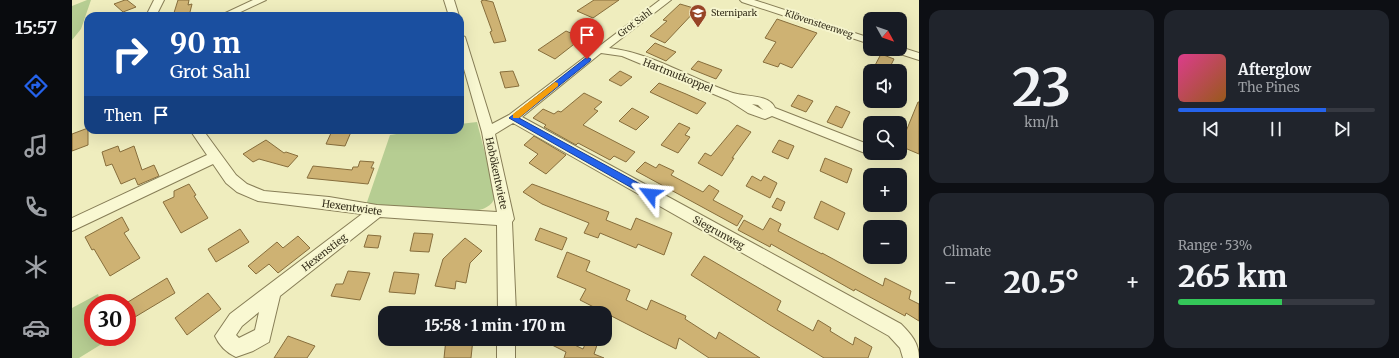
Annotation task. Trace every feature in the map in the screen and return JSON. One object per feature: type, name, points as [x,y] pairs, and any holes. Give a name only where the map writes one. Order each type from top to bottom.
[{"type":"street","points":[[153,12],[159,0]]},
{"type":"street","points":[[233,12],[261,0]]},
{"type":"street","points":[[449,0],[453,12]]},
{"type":"street","name":"Grot Sahl","points":[[488,132],[513,118],[599,50],[666,0]]},
{"type":"street","name":"Klövensteenweg","points":[[745,0],[863,39]]},
{"type":"street","name":"Hartmutkoppel","points":[[613,40],[624,53]]},
{"type":"street","name":"Hartmutkoppel","points":[[599,50],[624,53],[732,96],[760,114],[766,114],[769,110],[863,147]]},
{"type":"street","name":"Hobökentwiete","points":[[464,51],[488,132],[506,219],[507,306]]},
{"type":"street","points":[[907,53],[919,57]]},
{"type":"street","name":"Siegrunweg","points":[[513,118],[895,330],[908,344],[913,358]]},
{"type":"street","name":"Hexentwiete","points":[[199,134],[231,179],[242,188],[252,193],[272,199],[329,203],[377,211],[506,219]]},
{"type":"street","points":[[72,225],[215,157]]},
{"type":"street","name":"Hexenstieg","points":[[272,294],[377,211]]},
{"type":"street","points":[[506,346],[506,358]]},
{"type":"green space","points":[[87,0],[91,0],[87,12],[84,12],[84,20],[81,29],[72,40],[72,6]]},
{"type":"green space","points":[[477,122],[495,192],[494,200],[488,206],[473,211],[366,205],[390,135],[464,134],[464,124]]},
{"type":"green space","points":[[84,302],[84,346],[98,346],[79,358],[72,358],[72,308]]},
{"type":"building","points":[[125,0],[136,7],[123,12],[114,4]]},
{"type":"building","points":[[178,0],[189,0],[188,5],[192,4],[190,12],[174,12]]},
{"type":"building","points":[[484,0],[493,2],[506,41],[494,43],[490,32],[492,31],[481,1]]},
{"type":"building","points":[[594,0],[619,0],[593,18],[577,11]]},
{"type":"building","points":[[680,4],[697,9],[665,43],[650,36],[667,21],[663,20]]},
{"type":"building","points":[[777,19],[817,33],[792,68],[780,63],[778,67],[763,62],[776,42],[765,38]]},
{"type":"building","points":[[566,31],[582,38],[555,59],[538,50]]},
{"type":"building","points":[[655,43],[676,52],[666,61],[646,52]]},
{"type":"building","points":[[880,56],[886,56],[894,59],[892,64],[876,64]]},
{"type":"building","points":[[698,61],[722,70],[716,79],[691,69]]},
{"type":"building","points":[[513,71],[519,86],[505,88],[500,72]]},
{"type":"building","points":[[620,71],[632,77],[621,86],[609,80]]},
{"type":"building","points":[[659,83],[706,103],[697,114],[650,92]]},
{"type":"building","points":[[584,93],[602,102],[594,109],[598,111],[583,125],[635,152],[626,162],[614,156],[610,160],[578,143],[576,145],[544,127],[546,125],[533,118],[543,109],[554,114],[558,111],[561,112]]},
{"type":"building","points":[[798,95],[813,101],[806,112],[791,106]]},
{"type":"building","points":[[919,102],[919,154],[907,149],[907,129]]},
{"type":"building","points":[[836,106],[850,112],[842,128],[827,122]]},
{"type":"building","points":[[632,108],[649,117],[636,130],[619,121]]},
{"type":"building","points":[[679,123],[690,128],[685,135],[690,137],[678,153],[661,145]]},
{"type":"building","points":[[737,125],[751,132],[732,158],[734,158],[722,176],[698,163],[705,153],[711,156]]},
{"type":"building","points":[[84,130],[84,134],[88,134],[88,145],[72,151],[72,134]]},
{"type":"building","points":[[331,134],[350,134],[345,146],[326,144]]},
{"type":"building","points":[[534,136],[566,155],[546,174],[529,163],[538,154],[524,145]]},
{"type":"building","points":[[266,140],[284,153],[286,152],[298,156],[288,167],[259,159],[253,162],[243,154]]},
{"type":"building","points":[[779,140],[794,146],[788,159],[772,152]]},
{"type":"building","points":[[118,146],[120,152],[134,146],[142,170],[154,165],[159,176],[138,185],[135,178],[121,184],[112,164],[106,166],[102,152]]},
{"type":"building","points":[[825,158],[852,169],[847,183],[820,171]]},
{"type":"building","points":[[360,161],[374,162],[371,168],[374,168],[368,184],[307,178],[313,166],[352,170],[353,167],[358,167]]},
{"type":"building","points":[[645,162],[656,168],[659,164],[674,171],[671,175],[703,192],[709,185],[719,191],[713,200],[743,216],[737,226],[636,171]]},
{"type":"building","points":[[752,176],[761,181],[764,176],[777,183],[770,198],[746,186]]},
{"type":"building","points":[[189,184],[196,195],[194,196],[208,218],[181,233],[163,202],[174,197],[174,191]]},
{"type":"building","points":[[532,184],[609,212],[606,220],[631,230],[636,218],[672,233],[664,255],[638,244],[636,248],[600,233],[598,238],[584,233],[589,223],[542,204],[523,192]]},
{"type":"building","points":[[777,198],[785,202],[781,211],[772,207]]},
{"type":"building","points":[[821,201],[845,213],[838,230],[814,218]]},
{"type":"building","points":[[122,217],[129,230],[124,233],[140,258],[110,276],[85,237]]},
{"type":"building","points":[[770,218],[781,224],[778,231],[883,286],[885,278],[911,291],[909,299],[919,304],[919,321],[906,313],[905,316],[855,289],[854,291],[771,244],[770,247],[738,230],[744,220],[763,230]]},
{"type":"building","points":[[540,228],[567,238],[562,250],[535,240]]},
{"type":"building","points":[[240,229],[249,242],[216,262],[208,249]]},
{"type":"building","points":[[414,233],[433,234],[429,252],[410,251]]},
{"type":"building","points":[[368,235],[381,236],[378,248],[364,247]]},
{"type":"building","points":[[298,236],[310,248],[278,273],[269,264],[256,274],[248,266],[277,242],[283,248]]},
{"type":"building","points":[[465,238],[482,251],[470,263],[466,283],[456,281],[455,289],[435,286],[443,259]]},
{"type":"building","points":[[567,252],[590,261],[586,271],[630,290],[626,300],[647,310],[651,300],[686,316],[685,319],[716,339],[719,332],[760,358],[709,358],[679,338],[676,349],[612,316],[612,306],[592,306],[580,300],[586,289],[557,277]]},
{"type":"building","points":[[704,256],[781,301],[777,310],[813,331],[818,320],[831,328],[830,331],[853,345],[855,337],[872,347],[868,358],[824,358],[770,325],[691,275]]},
{"type":"building","points":[[348,271],[370,273],[360,300],[331,296],[336,284],[343,284]]},
{"type":"building","points":[[394,272],[419,274],[415,294],[389,292]]},
{"type":"building","points":[[167,278],[175,293],[136,316],[136,297]]},
{"type":"building","points":[[208,293],[221,309],[187,335],[175,318]]},
{"type":"building","points":[[288,336],[315,346],[307,358],[274,358]]},
{"type":"building","points":[[445,346],[472,346],[471,358],[444,358]]},
{"type":"building","points":[[554,346],[577,346],[583,349],[584,346],[597,346],[594,354],[604,358],[564,358],[566,352]]},
{"type":"slow traffic","points":[[516,116],[555,85]]},
{"type":"place","name":"Sternipark","points":[[698,28]]},
{"type":"route","points":[[587,59],[513,118],[650,194]]}]
